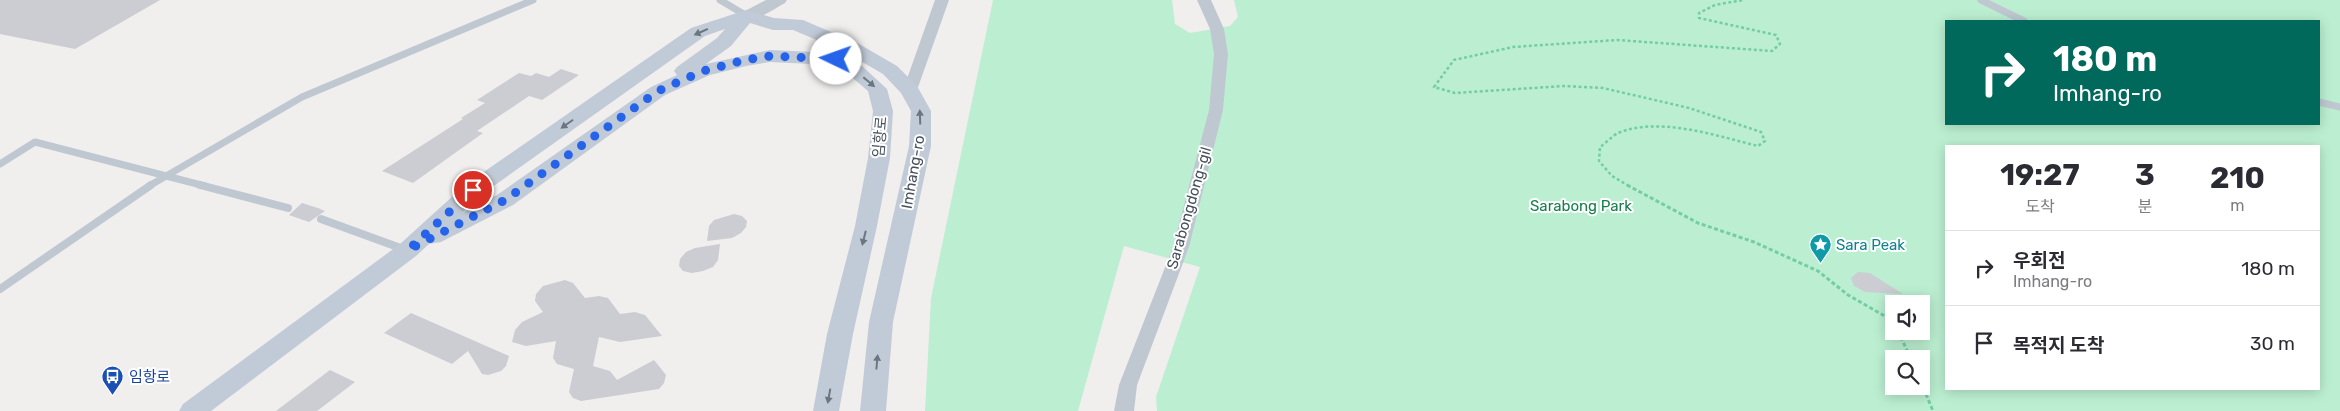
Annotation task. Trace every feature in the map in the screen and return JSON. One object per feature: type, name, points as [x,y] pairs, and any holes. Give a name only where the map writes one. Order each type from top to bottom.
[{"type":"main road","name":"Imhang-ro","points":[[747,16],[772,24],[796,24],[852,48],[890,70],[910,90],[921,111],[920,146],[881,322],[873,411]]},
{"type":"main road","points":[[658,91],[724,42],[747,16]]},
{"type":"main road","points":[[408,250],[473,190],[698,32],[747,16]]},
{"type":"main road","name":"Imhang-ro","points":[[772,24],[779,34],[836,59]]},
{"type":"main road","name":"임항로","points":[[192,411],[408,250],[505,200],[658,91],[703,71],[745,60],[770,56],[836,59],[855,70],[877,89],[883,111],[879,158],[868,217],[840,334],[826,411]]},
{"type":"street","points":[[747,16],[779,0]]},
{"type":"street","points":[[910,90],[942,0]]},
{"type":"street","name":"Sarabongdong-gil","points":[[1124,411],[1128,385],[1181,247],[1216,110],[1221,54],[1217,29],[1204,0]]},
{"type":"lane","points":[[0,289],[164,176],[302,97],[533,0]]},
{"type":"lane","points":[[720,0],[747,16]]},
{"type":"lane","points":[[1981,0],[2022,20]]},
{"type":"lane","points":[[2320,102],[2340,106]]},
{"type":"lane","points":[[0,164],[35,142],[288,208]]},
{"type":"lane","points":[[321,219],[408,250]]},
{"type":"path","points":[[1744,0],[1720,2],[1707,7],[1699,13],[1699,18],[1776,35],[1780,44],[1772,52],[1617,40],[1514,47],[1454,60],[1434,87],[1455,93],[1564,86],[1604,88],[1689,108],[1761,132],[1765,140],[1758,146],[1688,130],[1643,127],[1617,134],[1600,147],[1599,161],[1612,176],[1661,205],[1698,223],[1754,242],[1818,271],[1848,295],[1885,317]]},
{"type":"path","points":[[1926,395],[1932,411]]},
{"type":"green space","name":"Sarabong Park","points":[[993,0],[1172,0],[1175,24],[1190,33],[1230,26],[1238,17],[1234,0],[2340,0],[2340,411],[1157,411],[1156,397],[1200,267],[1124,246],[1078,411],[925,411],[931,298]]},
{"type":"building","points":[[0,0],[160,0],[75,49],[0,34]]},
{"type":"building","points":[[561,69],[579,75],[542,100],[529,96],[477,131],[483,133],[413,183],[382,171],[463,119],[461,118],[485,103],[477,100],[519,73],[531,76],[536,73],[549,77]]},
{"type":"building","points":[[302,203],[325,211],[309,222],[289,215]]},
{"type":"building","points":[[734,214],[742,216],[747,221],[746,227],[741,233],[732,238],[707,241],[709,226],[714,220]]},
{"type":"building","points":[[720,244],[718,260],[713,267],[692,273],[683,271],[679,266],[680,259],[686,252],[695,248]]},
{"type":"building","points":[[1858,272],[1870,273],[1903,294],[1865,292],[1854,286],[1851,278]]},
{"type":"building","points":[[565,280],[573,283],[585,298],[599,296],[608,298],[620,314],[635,312],[645,315],[662,336],[620,342],[599,337],[593,366],[610,371],[617,380],[654,360],[666,375],[664,383],[659,389],[581,401],[573,398],[569,392],[574,369],[557,364],[553,358],[556,341],[526,346],[512,342],[515,330],[522,322],[543,312],[535,301],[536,294],[543,286]]},
{"type":"building","points":[[411,313],[509,356],[506,366],[501,371],[488,375],[482,374],[468,351],[452,364],[384,333]]},
{"type":"building","points":[[330,370],[355,382],[317,411],[276,411]]},
{"type":"place","name":"Sara Peak","points":[[1820,264]]},
{"type":"place","name":"임항로","points":[[113,396]]},
{"type":"route","points":[[473,190],[408,250],[505,200],[658,91],[703,71],[745,60],[770,56],[836,59]]}]
